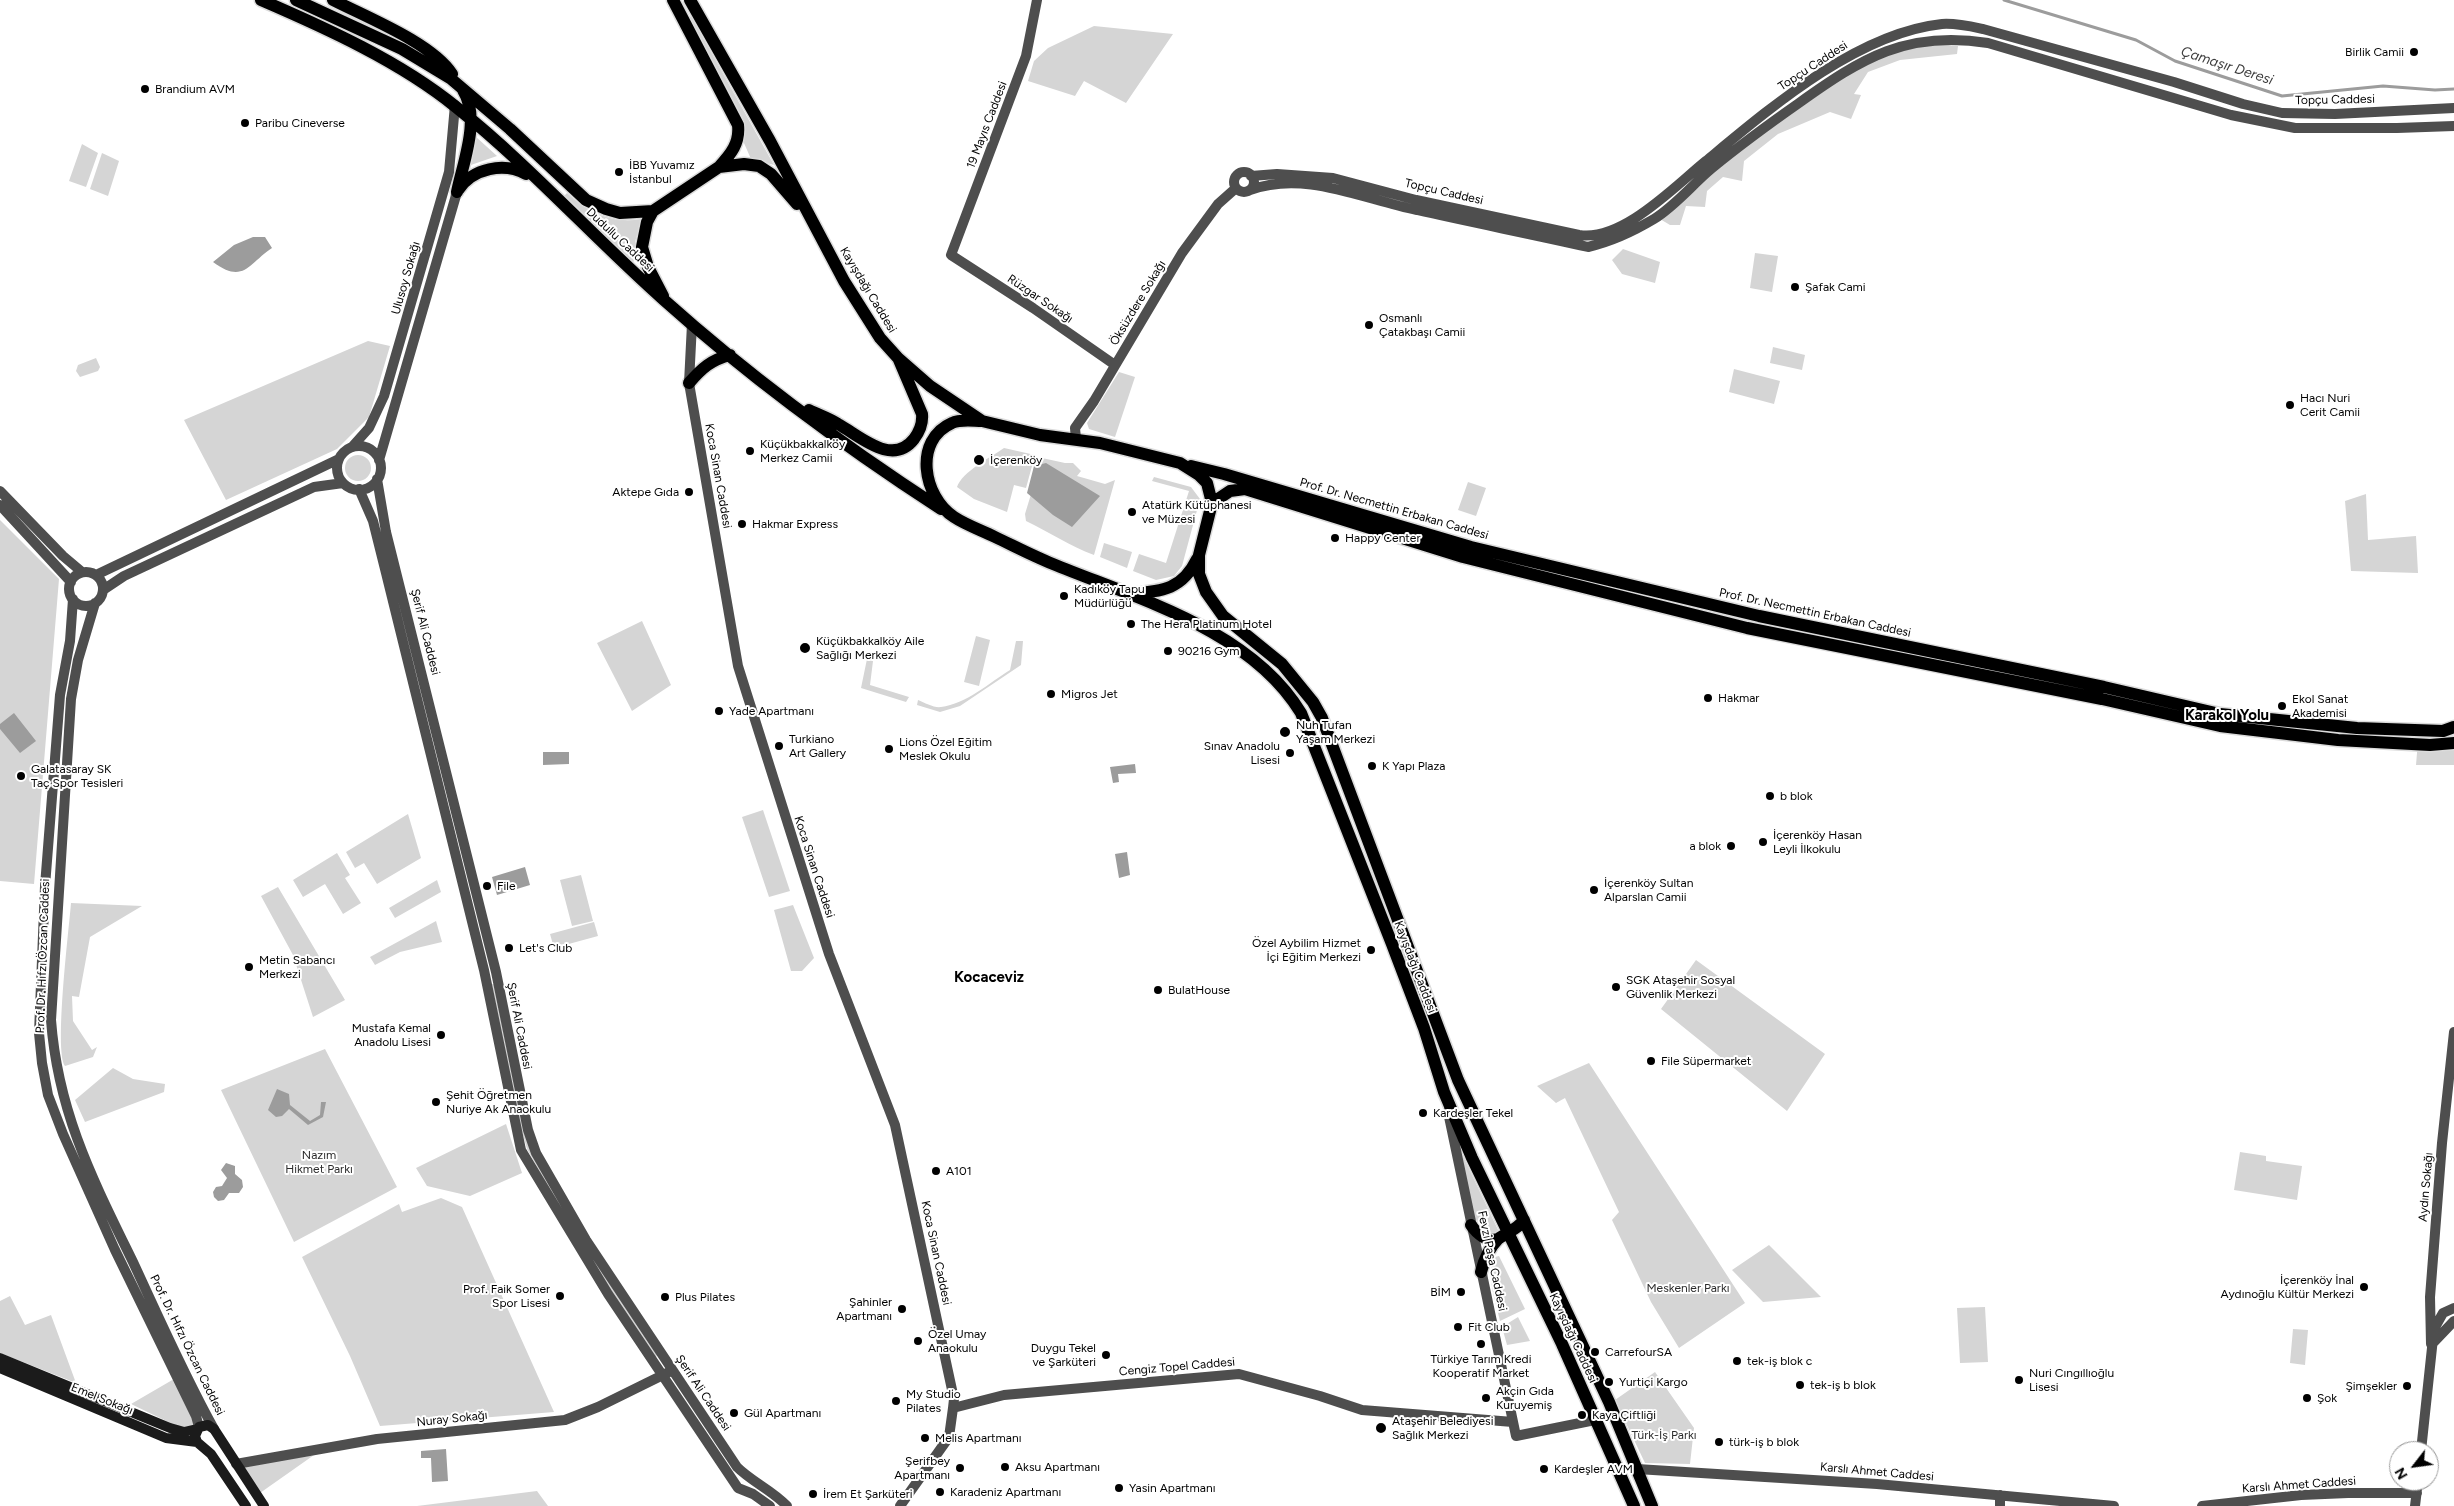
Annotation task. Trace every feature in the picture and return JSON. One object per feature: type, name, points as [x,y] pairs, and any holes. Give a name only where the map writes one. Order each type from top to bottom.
[{"type":"main road","name":"Dudullu Caddesi","points":[[260,0],[318,25],[376,56],[455,105],[548,190],[607,249],[692,324],[786,400],[902,484],[953,517]]},
{"type":"main road","name":"Dudullu Caddesi","points":[[296,0],[310,3],[402,49],[460,86],[586,200],[620,213],[653,210]]},
{"type":"main road","points":[[333,0],[434,55],[450,70],[468,98],[470,119],[457,192]]},
{"type":"main road","points":[[665,301],[648,267],[642,247],[647,222],[653,210],[719,167],[734,149],[739,136],[738,125],[673,0]]},
{"type":"main road","name":"Kayışdağı Caddesi","points":[[690,0],[820,233],[844,282],[880,338],[898,358],[937,391],[982,421],[1040,435],[1076,439],[1180,464],[1199,475],[1207,483],[1212,503],[1199,555],[1191,572],[1177,585],[1154,592],[1127,594]]},
{"type":"main road","points":[[310,3],[310,14],[318,25]]},
{"type":"main road","points":[[719,167],[744,164],[759,166],[782,184],[820,233]]},
{"type":"main road","points":[[457,192],[462,184],[480,172],[504,167],[526,174],[548,190]]},
{"type":"main road","points":[[689,383],[704,365],[717,358],[730,355]]},
{"type":"main road","points":[[786,400],[829,419],[877,448],[893,451],[902,449],[910,444],[923,421],[922,414],[898,358]]},
{"type":"main road","points":[[982,421],[954,422],[944,427],[929,448],[925,469],[929,484],[937,500],[953,517],[1050,563],[1127,594]]},
{"type":"main road","name":"Prof. Dr. Necmettin Erbakan Caddesi","points":[[1180,464],[1224,474],[1471,548],[1759,616],[2103,693],[2220,726],[2275,734],[2359,742],[2430,745],[2454,743]]},
{"type":"main road","name":"Prof. Dr. Necmettin Erbakan Caddesi","points":[[1212,503],[1230,492],[1245,489],[1463,557],[1747,628],[2103,693],[2230,715],[2357,728],[2443,731],[2454,727]]},
{"type":"main road","name":"Kayışdağı Caddesi","points":[[1199,555],[1199,574],[1213,604],[1223,616],[1282,664],[1313,702],[1322,718],[1458,1080],[1524,1220],[1652,1506]]},
{"type":"main road","name":"Kayışdağı Caddesi","points":[[1127,594],[1199,626],[1238,648],[1275,678],[1294,701],[1314,743],[1424,1028],[1444,1092],[1503,1236],[1595,1420],[1634,1506]]},
{"type":"main road","points":[[1471,1225],[1484,1237],[1493,1240],[1519,1227],[1524,1220]]},
{"type":"main road","points":[[1481,1272],[1487,1254],[1503,1236]]},
{"type":"main road","name":"Emel Sokağı","points":[[0,1358],[170,1428],[184,1432],[198,1428]]},
{"type":"main road","name":"Emel Sokağı","points":[[0,1368],[166,1438],[200,1444]]},
{"type":"main road","points":[[246,1506],[211,1454],[200,1444],[195,1436],[198,1428],[208,1425],[215,1430],[264,1506]]},
{"type":"main road","points":[[200,1444],[212,1443],[216,1438],[215,1430]]},
{"type":"street","name":"19 Mayıs Caddesi","points":[[951,255],[1026,56],[1037,0]]},
{"type":"street","name":"Topçu Caddesi","points":[[1251,176],[1277,174],[1333,178],[1416,200],[1579,235],[1595,236],[1649,210],[1706,161],[1786,99],[1850,55],[1888,38],[1942,24],[1957,24],[1983,29],[2174,82],[2243,104],[2282,113],[2335,114],[2454,108]]},
{"type":"street","name":"Topçu Caddesi","points":[[1250,190],[1279,184],[1332,188],[1413,210],[1588,248],[1655,218],[1770,122],[1861,61],[1889,49],[1942,39],[1959,38],[1988,43],[2231,115],[2295,128],[2454,126]]},
{"type":"street","name":"Ulusoy Sokağı","points":[[96,575],[339,459],[369,428],[387,388],[448,172],[455,105]]},
{"type":"street","points":[[1245,173],[1251,176],[1254,182],[1250,190],[1241,192],[1236,188],[1235,179],[1239,174],[1245,173]]},
{"type":"street","name":"Öksüzdere Sokağı","points":[[1076,439],[1076,428],[1182,253],[1218,204],[1236,188]]},
{"type":"street","name":"Ulusoy Sokağı","points":[[377,479],[380,469],[378,460],[457,192]]},
{"type":"street","name":"Rüzgar Sokağı","points":[[951,255],[1034,308],[1115,365]]},
{"type":"street","name":"Koca Sinan Caddesi","points":[[692,324],[689,383],[738,666],[829,954],[895,1125],[954,1399],[953,1408]]},
{"type":"street","points":[[352,447],[366,447],[372,451],[378,460]]},
{"type":"street","points":[[339,459],[337,470],[343,483],[349,487],[358,489],[370,487],[377,479]]},
{"type":"street","name":"Şerif Ali Caddesi","points":[[377,479],[386,532],[484,970],[521,1150],[578,1247],[738,1488],[753,1494],[770,1506]]},
{"type":"street","points":[[0,491],[63,556],[82,572],[96,575],[101,580],[103,590],[124,576],[314,487],[343,483]]},
{"type":"street","name":"Şerif Ali Caddesi","points":[[358,489],[372,521],[442,782],[496,972],[528,1130],[536,1153],[586,1240],[737,1467],[750,1480],[766,1488],[787,1506]]},
{"type":"street","points":[[0,505],[71,582],[82,572]]},
{"type":"street","name":"Prof. Dr. Hıfzı Özcan Caddesi","points":[[71,582],[70,592],[74,599],[70,641],[60,695],[46,886],[39,1033],[48,1094],[215,1430]]},
{"type":"street","name":"Prof. Dr. Hıfzı Özcan Caddesi","points":[[103,590],[101,597],[95,603],[78,660],[72,699],[58,888],[51,1020],[58,1078],[68,1133],[115,1250],[196,1416],[198,1428]]},
{"type":"street","points":[[74,599],[85,605],[95,603]]},
{"type":"street","points":[[46,886],[58,888]]},
{"type":"street","points":[[484,970],[496,972]]},
{"type":"street","name":"Aydın Sokağı","points":[[2431,1344],[2430,1297],[2442,1143],[2454,1032]]},
{"type":"street","name":"Fevzi Paşa Caddesi","points":[[1444,1092],[1485,1296],[1516,1436],[1595,1420]]},
{"type":"street","points":[[2422,1441],[2431,1344],[2438,1320],[2443,1313],[2454,1308]]},
{"type":"street","points":[[2431,1344],[2454,1321]]},
{"type":"street","points":[[654,1364],[664,1358]]},
{"type":"street","name":"Nuray Sokağı","points":[[236,1464],[377,1439],[565,1420],[598,1407],[674,1370]]},
{"type":"street","name":"Cengiz Topel Caddesi","points":[[953,1408],[1004,1395],[1239,1374],[1320,1396],[1362,1410],[1513,1422]]},
{"type":"street","points":[[900,1506],[949,1437],[953,1408]]},
{"type":"street","name":"Karslı Ahmet Caddesi","points":[[1637,1469],[1878,1484],[2114,1506]]},
{"type":"street","points":[[2415,1506],[2417,1491]]},
{"type":"street","name":"Karslı Ahmet Caddesi","points":[[2202,1506],[2348,1492],[2417,1494]]},
{"type":"street","points":[[2000,1495],[2000,1506]]},
{"type":"green space","points":[[691,16],[774,165],[751,159],[689,18]]},
{"type":"green space","points":[[1094,26],[1173,34],[1126,103],[1084,81],[1075,96],[1028,81],[1034,61],[1048,48]]},
{"type":"green space","points":[[1939,44],[1958,46],[1957,54],[1900,60],[1868,72],[1854,94],[1861,95],[1851,119],[1830,112],[1778,134],[1744,161],[1742,181],[1723,177],[1707,191],[1705,207],[1686,206],[1680,225],[1670,225],[1660,219],[1711,173],[1777,123],[1862,65],[1902,50]]},
{"type":"green space","points":[[475,136],[497,156],[468,166]]},
{"type":"green space","points":[[82,144],[98,153],[86,187],[69,181]]},
{"type":"green space","points":[[102,153],[119,161],[108,196],[90,189]]},
{"type":"green space","points":[[567,193],[584,206],[602,215],[621,220],[642,219],[635,242],[637,258],[632,263],[564,196]]},
{"type":"green space","points":[[1623,249],[1660,262],[1655,283],[1622,274],[1612,260]]},
{"type":"green space","points":[[1755,253],[1778,256],[1772,292],[1750,288]]},
{"type":"green space","points":[[368,341],[390,346],[369,417],[337,449],[226,500],[184,420]]},
{"type":"green space","points":[[1773,347],[1805,355],[1802,370],[1770,363]]},
{"type":"green space","points":[[96,358],[100,367],[98,371],[80,377],[76,371],[78,365]]},
{"type":"green space","points":[[1734,369],[1780,381],[1774,404],[1729,392]]},
{"type":"green space","points":[[1119,372],[1135,377],[1115,437],[1089,429],[1087,423]]},
{"type":"green space","points":[[1004,448],[1035,455],[1026,488],[1014,485],[1007,512],[974,499],[957,487],[971,470]]},
{"type":"green space","points":[[358,455],[367,459],[371,468],[367,477],[358,481],[349,477],[345,468],[349,459]]},
{"type":"green space","points":[[1042,458],[1073,463],[1081,471],[1077,476],[1105,484],[1115,480],[1094,555],[1026,521],[1025,514]]},
{"type":"green space","points":[[1154,477],[1191,487],[1200,499],[1182,566],[1174,576],[1156,580],[1133,571],[1139,554],[1166,563],[1189,491],[1152,481]]},
{"type":"green space","points":[[1468,482],[1486,488],[1476,516],[1458,510]]},
{"type":"green space","points":[[2366,494],[2368,540],[2416,536],[2418,573],[2351,571],[2345,501]]},
{"type":"green space","points":[[0,520],[59,579],[34,884],[0,881]]},
{"type":"green space","points":[[1104,543],[1132,552],[1127,568],[1100,557]]},
{"type":"green space","points":[[642,621],[671,685],[632,711],[597,643]]},
{"type":"green space","points":[[976,636],[990,640],[979,686],[964,682]]},
{"type":"green space","points":[[1016,641],[1023,641],[1021,665],[960,706],[940,712],[917,705],[918,700],[935,707],[941,707],[959,702],[977,692],[1010,670]]},
{"type":"green space","points":[[867,659],[873,661],[870,685],[909,697],[906,702],[861,688]]},
{"type":"green space","points":[[2418,741],[2454,742],[2454,765],[2416,765]]},
{"type":"green space","points":[[763,810],[790,891],[769,897],[742,817]]},
{"type":"green space","points":[[408,814],[421,858],[377,884],[364,863],[355,868],[346,852]]},
{"type":"green space","points":[[337,853],[350,875],[345,878],[361,903],[343,914],[325,884],[303,897],[293,880]]},
{"type":"green space","points":[[581,875],[593,921],[572,926],[560,880]]},
{"type":"green space","points":[[437,880],[441,892],[395,918],[389,908]]},
{"type":"green space","points":[[278,887],[345,1000],[313,1017],[293,955],[261,896]]},
{"type":"green space","points":[[71,903],[142,906],[90,937],[79,997],[72,996],[73,1021],[92,1050],[97,1047],[93,1057],[65,1066],[61,1037],[65,962]]},
{"type":"green space","points":[[793,905],[814,958],[802,971],[791,971],[774,910]]},
{"type":"green space","points":[[436,921],[442,942],[400,952],[375,965],[370,957]]},
{"type":"green space","points":[[594,922],[598,936],[554,948],[550,934]]},
{"type":"green space","points":[[1696,960],[1825,1054],[1787,1111],[1661,1009]]},
{"type":"green space","points":[[491,984],[494,984],[521,1120],[657,1355],[656,1358],[582,1247],[527,1149],[519,1121]]},
{"type":"green space","name":"Nazım Hikmet Parkı","points":[[325,1049],[397,1187],[294,1242],[221,1090]]},
{"type":"green space","name":"Meskenler Parkı","points":[[1589,1063],[1745,1303],[1679,1348],[1651,1302],[1612,1220],[1619,1212],[1565,1098],[1556,1103],[1537,1086]]},
{"type":"green space","points":[[113,1068],[133,1079],[165,1084],[164,1092],[85,1122],[75,1100]]},
{"type":"green space","points":[[506,1124],[522,1173],[470,1196],[427,1186],[416,1168]]},
{"type":"green space","points":[[2240,1152],[2266,1156],[2266,1161],[2302,1166],[2297,1200],[2234,1190]]},
{"type":"green space","points":[[1462,1154],[1500,1234],[1486,1233],[1472,1220]]},
{"type":"green space","points":[[441,1198],[462,1207],[554,1412],[380,1426],[350,1356],[302,1257],[399,1204],[402,1212]]},
{"type":"green space","name":"Meskenler Parkı","points":[[1769,1245],[1821,1297],[1763,1302],[1732,1270]]},
{"type":"green space","points":[[1499,1256],[1525,1309],[1500,1321],[1491,1280],[1492,1264],[1495,1257]]},
{"type":"green space","points":[[10,1296],[25,1325],[51,1315],[76,1383],[0,1353],[0,1301]]},
{"type":"green space","points":[[1985,1307],[1988,1362],[1960,1363],[1957,1308]]},
{"type":"green space","points":[[1518,1317],[1530,1341],[1507,1345],[1502,1327]]},
{"type":"green space","points":[[2293,1329],[2308,1330],[2305,1365],[2290,1363]]},
{"type":"green space","name":"Türk-İş Parkı","points":[[1655,1372],[1694,1428],[1690,1464],[1645,1463],[1615,1400]]},
{"type":"green space","points":[[174,1379],[198,1424],[187,1431],[131,1404]]},
{"type":"green space","points":[[314,1455],[260,1493],[240,1467]]},
{"type":"green space","points":[[537,1491],[548,1506],[417,1506]]},
{"type":"shaded area","points":[[253,237],[265,237],[272,248],[245,269],[239,272],[232,272],[223,269],[213,262],[234,245]]},
{"type":"shaded area","points":[[1046,463],[1100,496],[1072,527],[1053,515],[1027,493],[1034,466]]},
{"type":"shaded area","points":[[14,713],[36,741],[20,753],[0,729],[0,724]]},
{"type":"shaded area","points":[[543,752],[569,752],[569,764],[543,765]]},
{"type":"shaded area","points":[[1135,764],[1136,773],[1118,774],[1119,782],[1113,783],[1110,767]]},
{"type":"shaded area","points":[[1127,852],[1130,875],[1119,878],[1115,854]]},
{"type":"shaded area","points":[[525,867],[530,885],[497,895],[492,877]]},
{"type":"shaded area","points":[[277,1089],[289,1094],[290,1105],[310,1121],[320,1115],[321,1102],[326,1102],[323,1117],[308,1125],[289,1109],[282,1116],[276,1117],[268,1110]]},
{"type":"shaded area","points":[[226,1163],[235,1166],[235,1174],[242,1180],[243,1187],[239,1193],[229,1193],[224,1200],[218,1201],[214,1197],[213,1192],[216,1187],[222,1186],[227,1178],[221,1170]]},
{"type":"shaded area","points":[[446,1449],[448,1481],[432,1482],[431,1458],[421,1458],[421,1451]]},
{"type":"waterway","name":"Çamaşır Deresi","points":[[2004,0],[2136,40],[2175,61],[2282,96],[2383,86],[2435,90],[2454,89]]},
{"type":"place","name":"Birlik Camii","points":[[2414,52]]},
{"type":"place","name":"Brandium AVM","points":[[145,89]]},
{"type":"place","name":"Paribu Cineverse","points":[[245,123]]},
{"type":"place","name":"İBB Yuvamız İstanbul","points":[[619,172]]},
{"type":"place","name":"Şafak Cami","points":[[1795,287]]},
{"type":"place","name":"Osmanlı Çatakbaşı Camii","points":[[1369,325]]},
{"type":"place","name":"Hacı Nuri Cerit Camii","points":[[2290,405]]},
{"type":"place","name":"Küçükbakkalköy Merkez Camii","points":[[750,451]]},
{"type":"place","name":"İçerenköy","points":[[979,460]]},
{"type":"place","name":"Aktepe Gıda","points":[[689,492]]},
{"type":"place","name":"Atatürk Kütüphanesi ve Müzesi","points":[[1132,512]]},
{"type":"place","name":"Hakmar Express","points":[[742,524]]},
{"type":"place","name":"Happy Center","points":[[1335,538]]},
{"type":"place","name":"Kadıköy Tapu Müdürlüğü","points":[[1064,596]]},
{"type":"place","name":"The Hera Platinum Hotel","points":[[1131,624]]},
{"type":"place","name":"Küçükbakkalköy Aile Sağlığı Merkezi","points":[[805,648]]},
{"type":"place","name":"90216 Gym","points":[[1168,651]]},
{"type":"place","name":"Migros Jet","points":[[1051,694]]},
{"type":"place","name":"Hakmar","points":[[1708,698]]},
{"type":"place","name":"Ekol Sanat Akademisi","points":[[2282,706]]},
{"type":"place","name":"Yade Apartmanı","points":[[719,711]]},
{"type":"place","name":"Nuh Tufan Yaşam Merkezi","points":[[1285,732]]},
{"type":"place","name":"Turkiano Art Gallery","points":[[779,746]]},
{"type":"place","name":"Lions Özel Eğitim Meslek Okulu","points":[[889,749]]},
{"type":"place","name":"Sınav Anadolu Lisesi","points":[[1290,753]]},
{"type":"place","name":"K Yapı Plaza","points":[[1372,766]]},
{"type":"place","name":"Galatasaray SK Taç Spor Tesisleri","points":[[21,776]]},
{"type":"place","name":"b blok","points":[[1770,796]]},
{"type":"place","name":"İçerenköy Hasan Leyli İlkokulu","points":[[1763,842]]},
{"type":"place","name":"a blok","points":[[1731,846]]},
{"type":"place","name":"File","points":[[487,886]]},
{"type":"place","name":"İçerenköy Sultan Alparslan Camii","points":[[1594,890]]},
{"type":"place","name":"Let's Club","points":[[509,948]]},
{"type":"place","name":"Özel Aybilim Hizmet İçi Eğitim Merkezi","points":[[1371,950]]},
{"type":"place","name":"Metin Sabancı Merkezi","points":[[249,967]]},
{"type":"place","name":"SGK Ataşehir Sosyal Güvenlik Merkezi","points":[[1616,987]]},
{"type":"place","name":"BulatHouse","points":[[1158,990]]},
{"type":"place","name":"Mustafa Kemal Anadolu Lisesi","points":[[441,1035]]},
{"type":"place","name":"File Süpermarket","points":[[1651,1061]]},
{"type":"place","name":"Şehit Öğretmen Nuriye Ak Anaokulu","points":[[436,1102]]},
{"type":"place","name":"Kardeşler Tekel","points":[[1423,1113]]},
{"type":"place","name":"A101","points":[[936,1171]]},
{"type":"place","name":"İçerenköy İnal Aydınoğlu Kültür Merkezi","points":[[2364,1287]]},
{"type":"place","name":"BİM","points":[[1461,1292]]},
{"type":"place","name":"Prof. Faik Somer Spor Lisesi","points":[[560,1296]]},
{"type":"place","name":"Plus Pilates","points":[[665,1297]]},
{"type":"place","name":"Şahinler Apartmanı","points":[[902,1309]]},
{"type":"place","name":"Fit Club","points":[[1458,1327]]},
{"type":"place","name":"Özel Umay Anaokulu","points":[[918,1341]]},
{"type":"place","name":"Türkiye Tarım Kredi Kooperatif Market","points":[[1481,1344]]},
{"type":"place","name":"CarrefourSA","points":[[1595,1352]]},
{"type":"place","name":"Duygu Tekel ve Şarküteri","points":[[1106,1355]]},
{"type":"place","name":"tek-iş blok c","points":[[1737,1361]]},
{"type":"place","name":"Nuri Cıngıllıoğlu Lisesi","points":[[2019,1380]]},
{"type":"place","name":"Yurtiçi Kargo","points":[[1609,1382]]},
{"type":"place","name":"tek-iş b blok","points":[[1800,1385]]},
{"type":"place","name":"Şimşekler","points":[[2407,1386]]},
{"type":"place","name":"Akçin Gıda Kuruyemiş","points":[[1486,1398]]},
{"type":"place","name":"Şok","points":[[2307,1398]]},
{"type":"place","name":"My Studio Pilates","points":[[896,1401]]},
{"type":"place","name":"Gül Apartmanı","points":[[734,1413]]},
{"type":"place","name":"Kaya Çiftliği","points":[[1582,1415]]},
{"type":"place","name":"Ataşehir Belediyesi Sağlık Merkezi","points":[[1381,1428]]},
{"type":"place","name":"Melis Apartmanı","points":[[925,1438]]},
{"type":"place","name":"türk-iş b blok","points":[[1719,1442]]},
{"type":"place","name":"Aksu Apartmanı","points":[[1005,1467]]},
{"type":"place","name":"Şerifbey Apartmanı","points":[[960,1468]]},
{"type":"place","name":"Kardeşler AVM","points":[[1544,1469]]},
{"type":"place","name":"Yasin Apartmanı","points":[[1119,1488]]},
{"type":"place","name":"Karadeniz Apartmanı","points":[[940,1492]]},
{"type":"place","name":"İrem Et Şarküteri","points":[[813,1494]]},
{"type":"district","name":"Karakol Yolu","points":[[2227,716]]},
{"type":"district","name":"Kocaceviz","points":[[989,978]]}]
